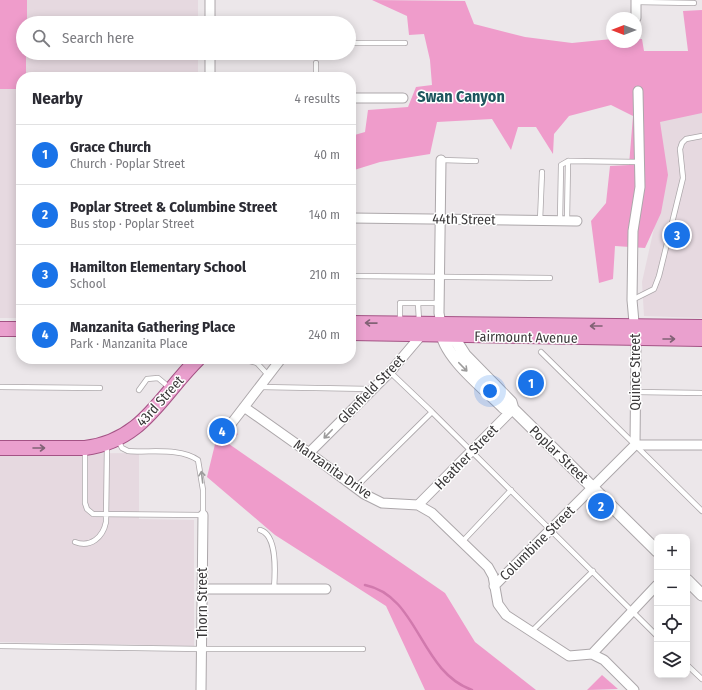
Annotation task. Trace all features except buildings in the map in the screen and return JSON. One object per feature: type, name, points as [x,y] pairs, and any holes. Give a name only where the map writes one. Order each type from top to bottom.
[{"type":"main road","name":"Fairmount Avenue","points":[[356,323],[400,323],[435,329]]},
{"type":"main road","name":"Fairmount Avenue","points":[[636,332],[702,326]]},
{"type":"main road","points":[[0,329],[16,328]]},
{"type":"main road","name":"Fairmount Avenue","points":[[356,333],[435,329],[636,332],[702,339]]},
{"type":"main road","name":"43rd Street","points":[[0,448],[85,448],[112,442],[140,425],[194,364]]},
{"type":"street","points":[[210,0],[210,16]]},
{"type":"street","points":[[636,1],[636,12]]},
{"type":"street","points":[[210,60],[210,72]]},
{"type":"street","name":"Quince Street","points":[[635,445],[636,332],[632,300],[633,231],[640,187],[638,91]]},
{"type":"street","points":[[356,98],[403,98]]},
{"type":"street","points":[[435,329],[439,303],[441,160]]},
{"type":"street","name":"44th Street","points":[[356,218],[568,221]]},
{"type":"street","name":"Glenfield Street","points":[[309,453],[371,389],[435,329]]},
{"type":"street","name":"Poplar Street","points":[[435,329],[460,364],[504,408],[513,409],[654,548]]},
{"type":"street","points":[[231,424],[277,364]]},
{"type":"street","name":"Manzanita Drive","points":[[244,407],[309,453],[355,489],[382,502],[418,505],[432,513],[488,567],[493,576],[498,604],[506,615],[569,656],[592,654]]},
{"type":"street","name":"Heather Street","points":[[418,505],[513,409]]},
{"type":"street","points":[[635,445],[702,445]]},
{"type":"street","name":"Columbine Street","points":[[494,586],[635,445]]},
{"type":"street","name":"Thorn Street","points":[[201,690],[203,516]]},
{"type":"street","points":[[690,583],[702,595]]},
{"type":"street","points":[[634,690],[604,660],[592,654],[654,588]]},
{"type":"street","points":[[202,589],[326,589]]},
{"type":"lane","points":[[636,1],[694,2]]},
{"type":"lane","points":[[356,43],[404,43]]},
{"type":"lane","points":[[316,63],[316,72]]},
{"type":"lane","points":[[632,300],[654,289],[659,276],[683,178],[680,149],[682,143],[686,139],[702,136]]},
{"type":"lane","points":[[441,160],[476,161]]},
{"type":"lane","points":[[568,161],[568,221]]},
{"type":"lane","points":[[568,221],[561,165],[568,161],[640,162]]},
{"type":"lane","points":[[540,220],[542,172]]},
{"type":"lane","points":[[356,276],[550,278]]},
{"type":"lane","points":[[400,323],[400,303],[439,303]]},
{"type":"lane","points":[[418,303],[435,329]]},
{"type":"lane","points":[[541,352],[702,511]]},
{"type":"lane","points":[[258,364],[269,376]]},
{"type":"lane","points":[[390,372],[593,571],[654,633]]},
{"type":"lane","points":[[139,390],[148,379],[158,378],[171,389]]},
{"type":"lane","points":[[0,387],[100,388]]},
{"type":"lane","points":[[260,387],[371,389]]},
{"type":"lane","points":[[636,392],[702,393]]},
{"type":"lane","points":[[355,489],[432,412]]},
{"type":"lane","points":[[75,542],[84,544],[96,541],[105,529],[106,515],[112,442],[128,451],[179,452],[191,455],[198,460],[203,490],[203,516],[106,515],[92,514],[87,508],[85,448]]},
{"type":"lane","points":[[462,542],[511,490]]},
{"type":"lane","points":[[260,530],[265,531],[270,536],[275,560],[274,589]]},
{"type":"lane","points":[[532,631],[593,571]]},
{"type":"lane","points":[[0,646],[202,649],[363,649]]},
{"type":"lane","points":[[690,668],[702,679]]},
{"type":"shaded area","points":[[0,0],[198,0],[198,16],[16,16],[16,60],[198,60],[198,72],[16,72],[16,318],[0,318]]},
{"type":"shaded area","points":[[0,0],[27,0],[27,16],[16,16],[16,60],[26,60],[26,72],[16,72],[16,89],[0,89]]},
{"type":"shaded area","points":[[372,0],[465,1],[474,24],[525,37],[572,43],[606,40],[606,48],[642,48],[642,39],[644,51],[688,51],[683,11],[702,10],[702,113],[660,122],[668,175],[661,213],[645,248],[615,246],[613,279],[599,283],[591,221],[606,203],[610,166],[629,165],[633,116],[611,105],[569,116],[554,134],[553,154],[536,127],[518,127],[511,150],[492,119],[437,122],[430,154],[380,162],[356,169],[356,135],[365,132],[368,110],[408,107],[416,87],[432,85],[430,60],[424,34],[409,35],[407,16]]},
{"type":"shaded area","points":[[702,108],[702,318],[644,316],[642,282],[663,188],[653,116]]},
{"type":"shaded area","points":[[221,422],[238,434],[229,444],[445,593],[475,642],[536,690],[425,690],[386,606],[275,535],[207,477],[217,436],[212,435],[207,429],[218,428]]},
{"type":"shaded area","points":[[139,453],[139,519],[194,520],[194,646],[0,642],[0,454]]},
{"type":"shaded area","points":[[602,675],[618,689],[587,690]]},
{"type":"waterway","points":[[365,585],[383,592],[397,603],[409,618],[429,651],[441,667],[454,680],[472,690]]},
{"type":"place","name":"Hamilton Elementary School","points":[[677,235]]},
{"type":"place","name":"Grace Church","points":[[531,383]]},
{"type":"place","name":"Manzanita Gathering Place","points":[[222,431]]},
{"type":"place","name":"Poplar Street & Columbine Street","points":[[601,506]]},
{"type":"district","name":"Swan Canyon","points":[[461,96]]}]
